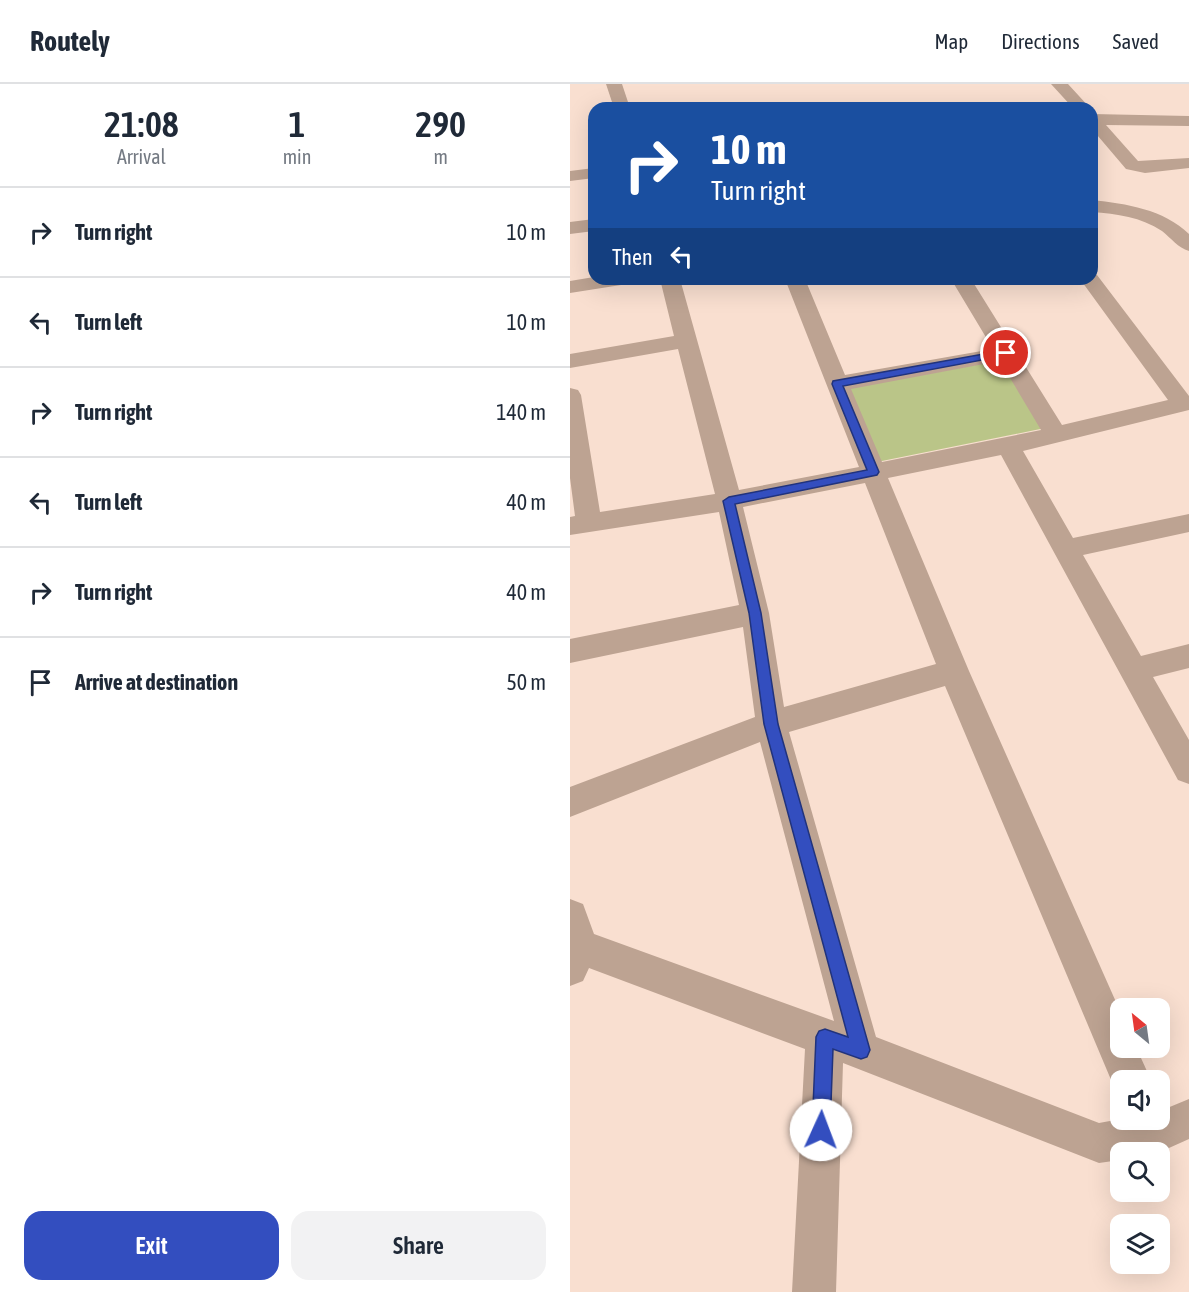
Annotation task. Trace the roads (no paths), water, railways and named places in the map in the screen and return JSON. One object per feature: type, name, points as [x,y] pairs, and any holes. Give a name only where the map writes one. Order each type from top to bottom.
[{"type":"street","points":[[614,84],[620,102]]},
{"type":"street","points":[[1059,84],[1076,102]]},
{"type":"street","points":[[1098,117],[1189,121]]},
{"type":"street","points":[[1098,126],[1132,165],[1139,168],[1189,163]]},
{"type":"street","points":[[1098,149],[1115,146]]},
{"type":"street","points":[[570,176],[588,174]]},
{"type":"street","points":[[1098,207],[1123,209],[1155,218],[1174,229],[1189,245]]},
{"type":"street","points":[[570,228],[588,226]]},
{"type":"street","points":[[570,287],[588,284]]},
{"type":"street","points":[[671,285],[729,501],[755,613],[771,724],[843,1044],[814,1292]]},
{"type":"street","points":[[797,285],[954,671],[1127,1070]]},
{"type":"street","points":[[965,285],[1057,436]]},
{"type":"street","points":[[570,394],[580,524],[729,501],[1008,446],[1186,403],[1095,285]]},
{"type":"street","points":[[570,361],[685,341]]},
{"type":"street","points":[[837,384],[1006,353]]},
{"type":"street","points":[[1008,446],[1189,770]]},
{"type":"street","points":[[1065,549],[1189,523]]},
{"type":"street","points":[[570,651],[755,613]]},
{"type":"street","points":[[1132,670],[1189,656]]},
{"type":"street","points":[[570,802],[771,724],[954,671]]},
{"type":"street","points":[[573,944],[843,1044],[1099,1143],[1143,1130]]}]
